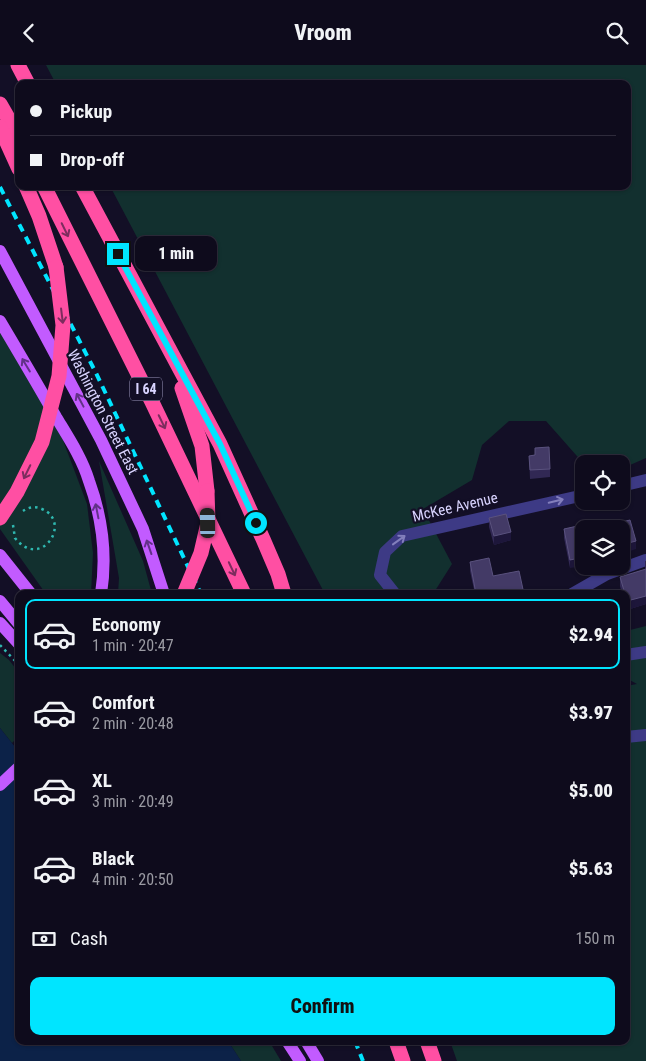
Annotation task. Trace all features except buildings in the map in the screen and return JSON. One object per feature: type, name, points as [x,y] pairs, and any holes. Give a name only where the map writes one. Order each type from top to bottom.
[{"type":"highway","points":[[18,65],[26,80]]},
{"type":"highway","points":[[0,104],[15,130]]},
{"type":"highway","points":[[0,127],[15,160]]},
{"type":"highway","points":[[0,518],[18,492],[42,442],[59,377],[63,325],[56,267],[28,190]]},
{"type":"highway","name":"I 64","points":[[46,190],[152,401],[242,590]]},
{"type":"highway","name":"I 64","points":[[84,190],[220,444],[278,573],[283,590]]},
{"type":"highway","points":[[155,321],[202,446],[208,491],[208,523],[202,553],[186,590]]},
{"type":"highway","points":[[398,1045],[404,1061]]},
{"type":"highway","points":[[428,1045],[434,1061]]},
{"type":"main road","name":"Washington Street East","points":[[0,251],[101,440],[143,529],[163,590]]},
{"type":"main road","points":[[0,321],[76,451],[89,480],[102,534],[104,569],[102,590]]},
{"type":"main road","points":[[0,555],[28,590]]},
{"type":"main road","points":[[0,601],[15,619]]},
{"type":"main road","points":[[0,623],[15,640]]},
{"type":"main road","points":[[0,785],[15,771]]},
{"type":"main road","points":[[290,1045],[300,1061]]},
{"type":"main road","points":[[308,1045],[318,1061]]},
{"type":"street","points":[[630,484],[646,480]]},
{"type":"street","name":"McKee Avenue","points":[[392,590],[380,575],[385,552],[402,536],[575,497]]},
{"type":"street","points":[[579,590],[607,574],[646,560]]},
{"type":"street","points":[[630,655],[646,653]]},
{"type":"street","points":[[630,737],[646,735]]},
{"type":"path","points":[[16,520],[13,525],[13,534],[25,548],[40,548],[52,539],[55,534],[53,521],[46,511],[33,507],[21,512]]},
{"type":"path","points":[[0,645],[15,661]]},
{"type":"green space","points":[[46,65],[646,65],[646,458],[630,465],[630,455],[576,455],[546,421],[509,421],[482,445],[472,480],[423,509],[452,564],[436,590],[323,590],[112,190],[631,190],[631,80],[54,80]]},
{"type":"green space","points":[[0,331],[61,435],[87,504],[93,553],[91,590],[43,590],[0,529]]},
{"type":"green space","points":[[99,461],[143,561],[151,590],[118,590],[119,578]]},
{"type":"green space","points":[[646,626],[646,1061],[457,1061],[451,1045],[630,1045],[630,685],[637,684],[630,680],[630,630]]},
{"type":"green space","points":[[0,653],[15,668],[15,740],[12,743],[0,728]]},
{"type":"green space","points":[[231,1045],[271,1045],[281,1061],[241,1061]]},
{"type":"water","points":[[0,728],[15,747],[15,1045],[231,1045],[241,1061],[0,1061]]},
{"type":"railway","points":[[0,187],[96,373],[199,590]]},
{"type":"railway","points":[[357,1045],[363,1061]]},
{"type":"route","points":[[118,254],[220,444],[256,523]]}]
